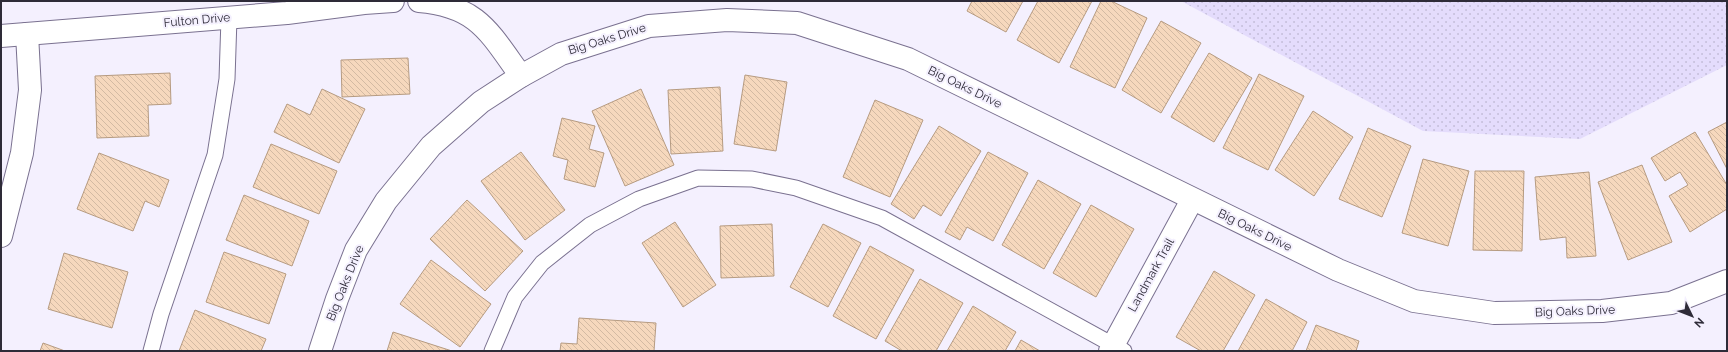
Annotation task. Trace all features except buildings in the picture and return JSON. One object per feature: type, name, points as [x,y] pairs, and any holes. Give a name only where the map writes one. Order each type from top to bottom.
[{"type":"street","name":"Fulton Drive","points":[[1,36],[287,13],[364,2],[392,1]]},
{"type":"street","points":[[419,1],[441,3],[469,14],[488,31],[521,76]]},
{"type":"street","name":"Big Oaks Drive","points":[[320,351],[337,299],[356,250],[386,201],[431,146],[481,102],[521,76],[561,54],[649,26],[727,20],[797,23],[908,59],[1192,200],[1338,270],[1414,301],[1494,313],[1602,311],[1671,303],[1727,281]]},
{"type":"street","points":[[1,236],[22,153],[30,90],[27,34]]},
{"type":"street","name":"Landmark Trail","points":[[1116,349],[1192,200]]},
{"type":"lane","points":[[151,351],[160,314],[216,155],[227,79],[229,18]]},
{"type":"lane","points":[[492,351],[515,297],[542,263],[590,225],[639,199],[698,178],[752,179],[796,188],[882,218],[1116,349]]},
{"type":"shaded area","points":[[1181,1],[1727,1],[1727,65],[1580,139],[1423,131]]}]
